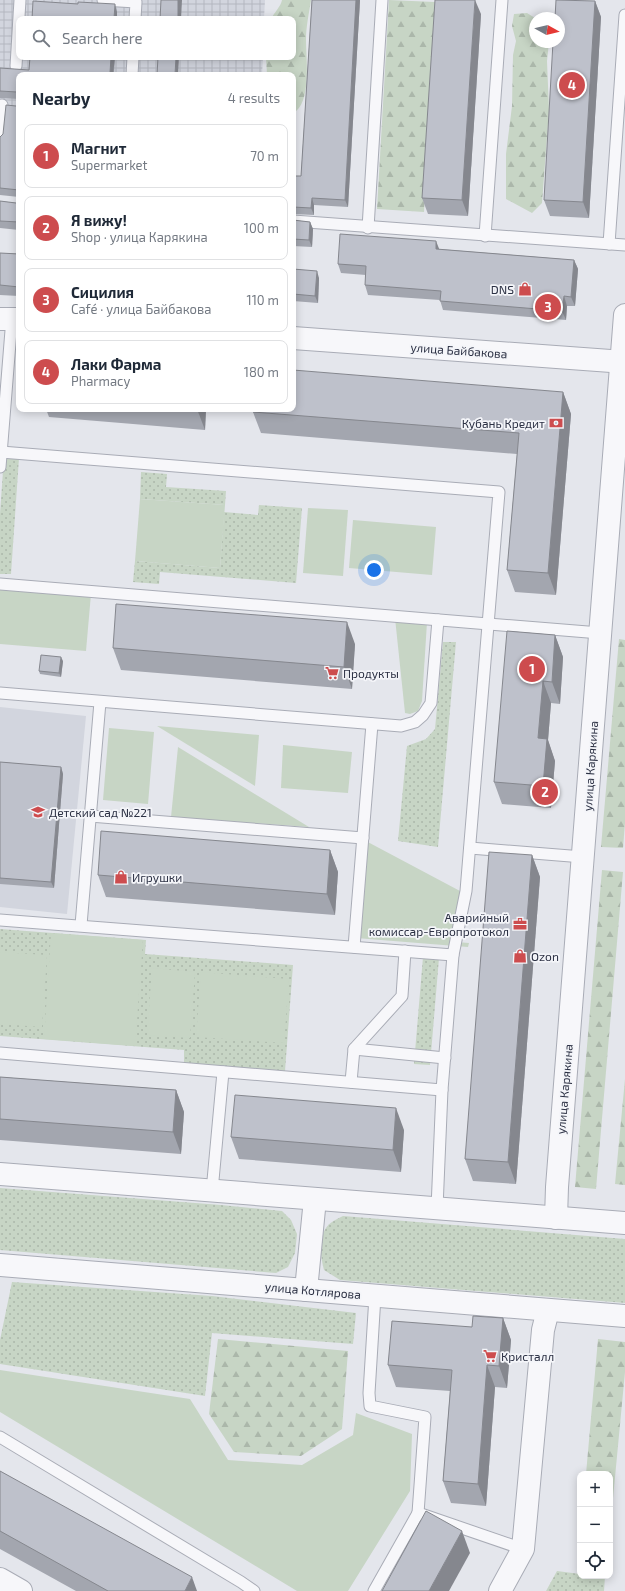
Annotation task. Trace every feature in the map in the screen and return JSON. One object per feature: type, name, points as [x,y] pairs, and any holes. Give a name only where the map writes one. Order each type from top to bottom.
[{"type":"street","name":"улица Карякина","points":[[556,1218],[557,1187],[600,633],[623,362],[625,315]]},
{"type":"street","name":"улица Байбакова","points":[[296,338],[623,362]]},
{"type":"street","points":[[0,1174],[625,1223]]},
{"type":"street","points":[[306,1290],[315,1199]]},
{"type":"street","name":"улица Котлярова","points":[[0,1265],[625,1316]]},
{"type":"street","points":[[500,1591],[523,1549],[543,1330],[548,1310]]},
{"type":"street","points":[[0,1579],[20,1591]]},
{"type":"lane","points":[[19,16],[20,0]]},
{"type":"lane","points":[[95,0],[136,2],[135,16]]},
{"type":"lane","points":[[368,228],[382,0]]},
{"type":"lane","points":[[485,236],[502,0]]},
{"type":"lane","points":[[609,244],[625,15]]},
{"type":"lane","points":[[16,60],[16,66]]},
{"type":"lane","points":[[132,72],[133,60]]},
{"type":"lane","points":[[0,138],[1,105],[13,106]]},
{"type":"lane","points":[[296,221],[368,228],[625,245]]},
{"type":"lane","points":[[0,467],[10,319]]},
{"type":"lane","points":[[1,452],[499,492],[466,891],[453,955],[442,1090],[437,1208]]},
{"type":"lane","points":[[0,584],[600,633]]},
{"type":"lane","points":[[0,693],[401,726],[415,722],[423,715],[431,703],[438,620]]},
{"type":"lane","points":[[81,925],[100,702]]},
{"type":"lane","points":[[354,948],[372,724]]},
{"type":"lane","points":[[90,816],[363,838]]},
{"type":"lane","points":[[470,848],[583,857]]},
{"type":"lane","points":[[0,920],[81,925],[453,955]]},
{"type":"lane","points":[[351,1082],[354,1049],[402,996],[405,952]]},
{"type":"lane","points":[[354,1049],[445,1058]]},
{"type":"lane","points":[[0,1053],[442,1090]]},
{"type":"lane","points":[[212,1191],[223,1072]]},
{"type":"lane","points":[[374,1591],[418,1513],[425,1417],[370,1406],[369,1393],[376,1296]]},
{"type":"lane","points":[[0,1437],[239,1586],[254,1591]]},
{"type":"lane","points":[[418,1513],[523,1549]]},
{"type":"shaded area","points":[[0,0],[265,0],[264,16],[16,16],[16,60],[263,60],[262,72],[16,72],[16,192],[0,191]]},
{"type":"shaded area","name":"Детский сад №221","points":[[0,707],[86,716],[67,914],[0,907]]},
{"type":"green space","points":[[282,0],[311,0],[306,35],[307,80],[303,100],[296,110],[296,72],[267,72],[266,60],[296,60],[296,16],[273,16]]},
{"type":"green space","points":[[389,0],[435,2],[424,212],[377,209]]},
{"type":"green space","points":[[527,13],[529,14],[529,48],[548,48],[547,61],[549,110],[542,203],[532,213],[506,199],[506,154],[512,106],[513,55],[516,41],[512,26],[514,14]]},
{"type":"green space","points":[[4,457],[19,458],[11,574],[0,574],[0,514]]},
{"type":"green space","points":[[141,472],[167,474],[166,487],[226,491],[225,505],[140,499]]},
{"type":"green space","points":[[140,499],[225,505],[220,568],[135,561]]},
{"type":"green space","points":[[259,505],[302,508],[296,583],[160,572],[159,584],[133,582],[135,561],[220,568],[224,512],[258,515]]},
{"type":"green space","points":[[308,508],[348,510],[343,576],[303,573]]},
{"type":"green space","points":[[353,520],[436,527],[432,575],[349,568]]},
{"type":"green space","points":[[0,586],[91,594],[86,651],[0,644]]},
{"type":"green space","points":[[395,618],[427,622],[422,701],[418,711],[410,714],[405,713]]},
{"type":"green space","points":[[619,639],[625,640],[625,823],[623,848],[601,847]]},
{"type":"green space","points":[[443,642],[456,642],[438,847],[398,841],[407,746],[426,739],[435,729]]},
{"type":"green space","points":[[157,726],[259,735],[255,786]]},
{"type":"green space","points":[[109,728],[154,732],[148,804],[103,800]]},
{"type":"green space","points":[[283,745],[352,752],[348,793],[281,788]]},
{"type":"green space","points":[[178,747],[309,827],[171,817]]},
{"type":"green space","points":[[364,840],[460,891],[456,942],[469,943],[468,947],[356,938]]},
{"type":"green space","points":[[602,870],[623,872],[596,1189],[575,1187]]},
{"type":"green space","points":[[0,929],[146,940],[145,954],[293,965],[285,1071],[184,1063],[184,1050],[0,1036]]},
{"type":"green space","points":[[51,933],[143,940],[135,1046],[44,1039]]},
{"type":"green space","points":[[0,952],[47,955],[42,1027],[0,1024]]},
{"type":"green space","points":[[423,957],[439,958],[430,1065],[414,1064]]},
{"type":"green space","points":[[152,968],[195,972],[190,1038],[147,1035]]},
{"type":"green space","points":[[201,972],[289,979],[284,1043],[196,1037]]},
{"type":"green space","points":[[625,1079],[625,1185],[615,1184]]},
{"type":"green space","points":[[0,1188],[282,1211],[291,1220],[297,1234],[295,1253],[288,1267],[276,1273],[0,1250]]},
{"type":"green space","points":[[343,1216],[625,1239],[625,1303],[340,1280],[324,1270],[321,1258],[321,1244],[327,1226]]},
{"type":"green space","points":[[12,1282],[212,1296],[356,1313],[353,1344],[212,1333],[205,1396],[0,1364],[0,1340]]},
{"type":"green space","points":[[218,1339],[348,1351],[342,1429],[301,1456],[234,1452],[209,1414]]},
{"type":"green space","points":[[598,1339],[625,1342],[625,1372],[613,1498],[613,1471],[586,1471]]},
{"type":"green space","points":[[0,1370],[190,1399],[228,1460],[302,1465],[353,1435],[356,1413],[412,1434],[410,1491],[348,1591],[297,1591],[0,1412]]},
{"type":"green space","points":[[557,1571],[577,1574],[577,1579],[605,1579],[604,1591],[546,1591]]},
{"type":"building","points":[[161,0],[178,0],[178,16],[160,16]]},
{"type":"building","points":[[312,0],[356,0],[345,200],[312,198],[311,208],[296,207],[296,176],[301,176]]},
{"type":"building","points":[[435,0],[475,0],[462,200],[422,198]]},
{"type":"building","points":[[556,0],[595,1],[583,202],[544,200],[553,48],[565,48],[565,12],[555,12]]},
{"type":"building","points":[[33,1],[78,4],[78,2],[115,4],[114,16],[32,16]]},
{"type":"building","points":[[30,60],[111,60],[110,72],[16,72],[16,92],[0,91],[0,68],[29,70]]},
{"type":"building","points":[[158,60],[176,60],[175,72],[157,72]]},
{"type":"building","points":[[6,105],[16,106],[16,190],[0,188],[0,137],[3,134]]},
{"type":"building","points":[[0,201],[16,203],[16,222],[0,221]]},
{"type":"building","points":[[296,220],[310,222],[309,240],[296,239]]},
{"type":"building","points":[[340,234],[436,241],[436,249],[574,260],[571,297],[564,296],[562,311],[440,301],[441,291],[365,285],[366,266],[338,264]]},
{"type":"building","points":[[0,253],[16,254],[16,287],[0,285]]},
{"type":"building","points":[[296,269],[317,271],[315,296],[296,294]]},
{"type":"building","points":[[296,370],[563,392],[548,573],[507,570],[519,433],[253,412],[296,412]]},
{"type":"building","points":[[116,604],[347,622],[344,667],[113,648]]},
{"type":"building","points":[[507,631],[555,635],[552,682],[543,681],[538,738],[547,739],[543,786],[494,782]]},
{"type":"building","points":[[41,655],[61,657],[59,673],[39,671]]},
{"type":"building","points":[[0,762],[61,767],[51,882],[0,878]]},
{"type":"building","points":[[101,831],[330,850],[327,894],[98,875]]},
{"type":"building","points":[[489,852],[532,855],[508,1162],[465,1159]]},
{"type":"building","points":[[0,1077],[176,1090],[173,1132],[0,1119]]},
{"type":"building","points":[[235,1095],[396,1108],[393,1150],[231,1137]]},
{"type":"building","points":[[473,1316],[503,1318],[499,1366],[487,1365],[478,1484],[443,1481],[452,1370],[388,1365],[392,1321],[472,1327]]},
{"type":"building","points":[[0,1471],[192,1577],[185,1591],[108,1591],[0,1531]]},
{"type":"building","points":[[426,1511],[462,1531],[429,1591],[382,1591]]},
{"type":"place","name":"Лаки Фарма","points":[[572,85]]},
{"type":"place","name":"DNS","points":[[525,289]]},
{"type":"place","name":"Сицилия","points":[[548,307]]},
{"type":"place","name":"Кубань Кредит","points":[[556,423]]},
{"type":"place","name":"Магнит","points":[[532,669]]},
{"type":"place","name":"Продукты","points":[[332,673]]},
{"type":"place","name":"Я вижу!","points":[[545,792]]},
{"type":"place","name":"Детский сад №221","points":[[38,812]]},
{"type":"place","name":"Игрушки","points":[[121,877]]},
{"type":"place","name":"Аварийный комиссар-Европротокол","points":[[520,924]]},
{"type":"place","name":"Ozon","points":[[520,956]]},
{"type":"place","name":"Кристалл","points":[[490,1356]]}]
